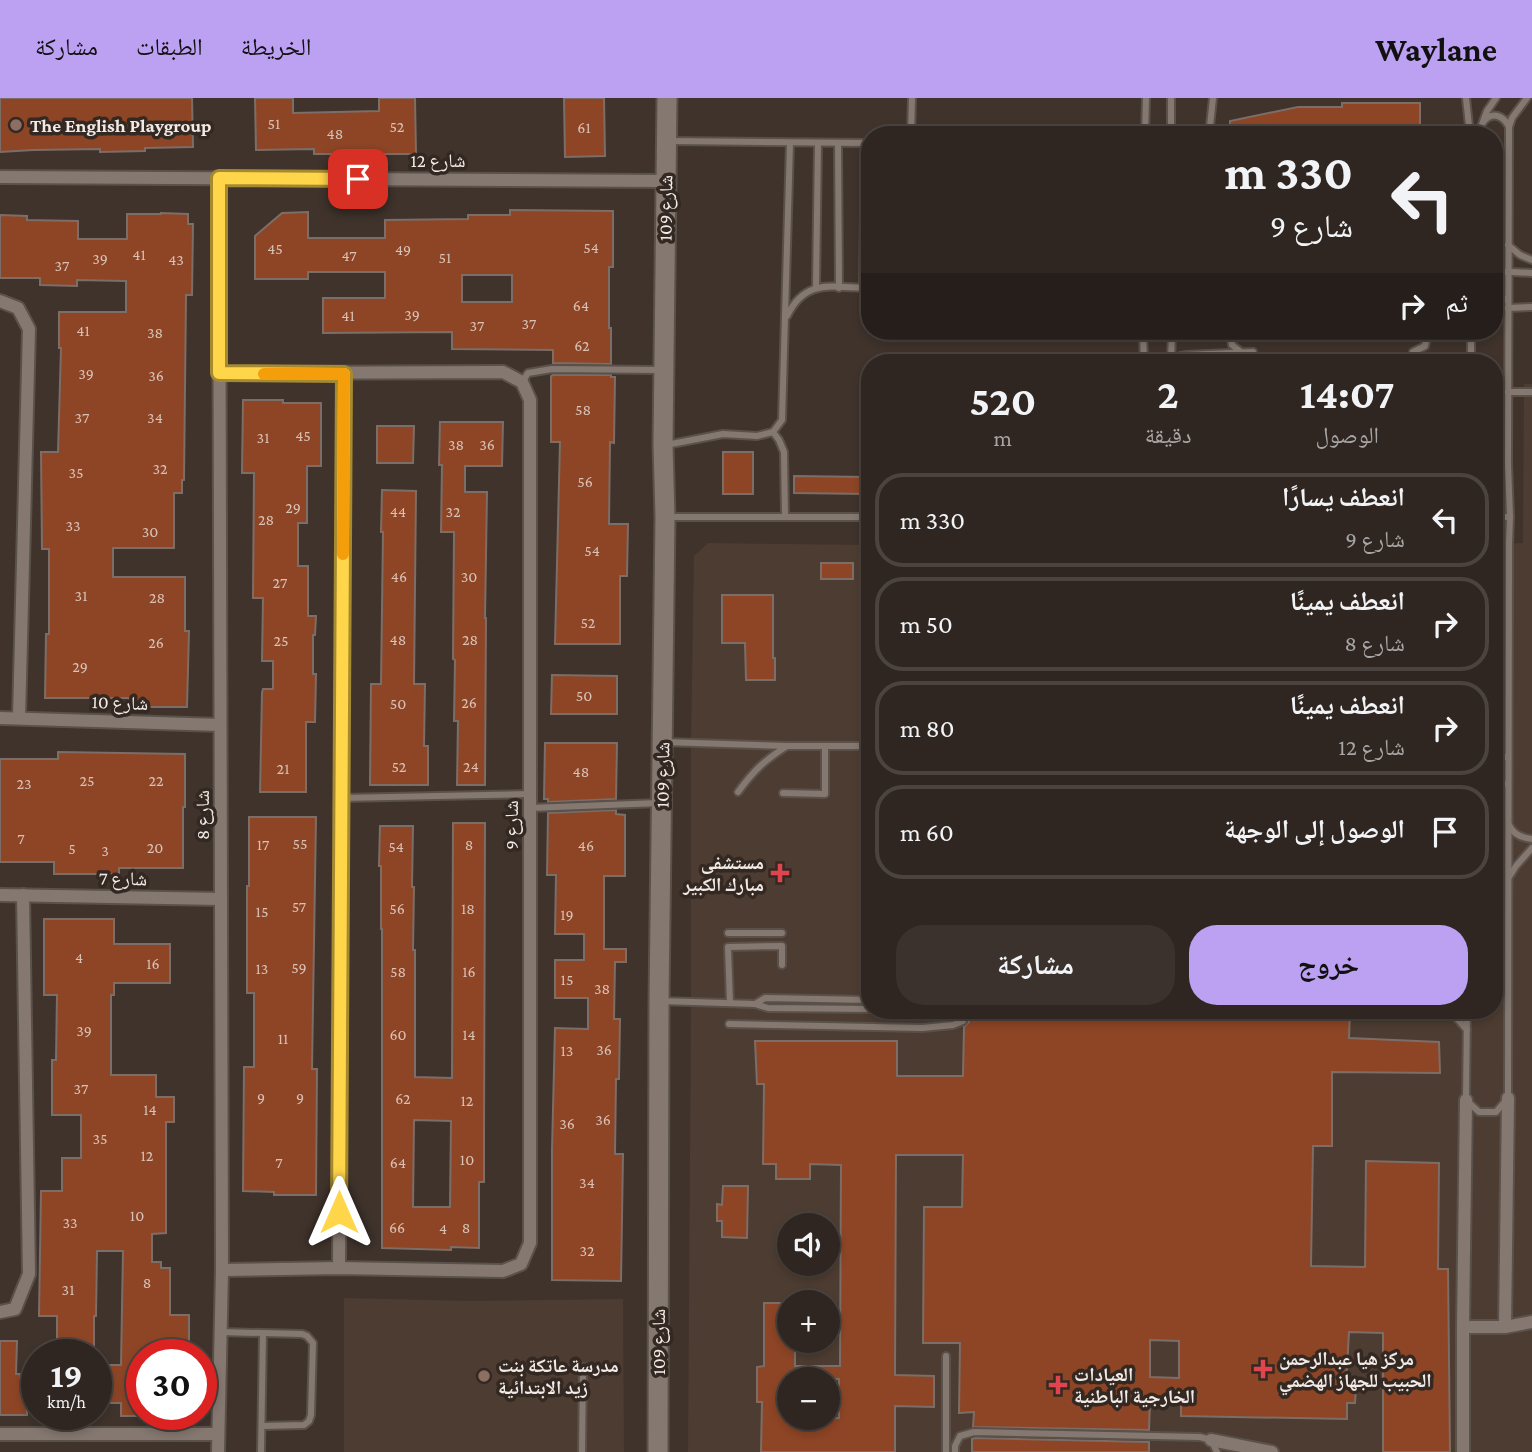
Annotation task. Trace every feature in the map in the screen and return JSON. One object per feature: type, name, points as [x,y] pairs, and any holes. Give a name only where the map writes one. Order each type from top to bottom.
[{"type":"street","name":"شارع 109","points":[[657,1452],[667,98]]},
{"type":"street","name":"شارع 12","points":[[0,177],[665,181]]},
{"type":"street","name":"شارع 8","points":[[218,1452],[222,1270],[219,178]]},
{"type":"street","points":[[0,301],[18,308],[29,329],[19,718]]},
{"type":"street","points":[[219,373],[503,372],[522,382]]},
{"type":"street","points":[[339,1268],[344,374]]},
{"type":"street","name":"شارع 9","points":[[222,1270],[339,1268],[503,1271],[521,1264],[530,1243],[530,400],[522,382]]},
{"type":"street","name":"شارع 10","points":[[0,718],[220,725]]},
{"type":"street","name":"شارع 7","points":[[0,894],[221,899]]},
{"type":"street","points":[[0,1312],[15,1309],[29,1274],[23,895]]},
{"type":"street","points":[[1505,1327],[1507,1098]]},
{"type":"street","points":[[1463,1452],[1466,1100]]},
{"type":"street","points":[[1462,1327],[1505,1327],[1532,1322]]},
{"type":"street","points":[[0,1434],[218,1434]]},
{"type":"street","points":[[1211,1440],[1272,1452]]},
{"type":"lane","points":[[911,126],[912,98]]},
{"type":"lane","points":[[1145,126],[1146,98]]},
{"type":"lane","points":[[1171,98],[1171,126]]},
{"type":"lane","points":[[1210,126],[1213,98]]},
{"type":"lane","points":[[1466,98],[1469,126]]},
{"type":"lane","points":[[1481,124],[1496,98]]},
{"type":"lane","points":[[1508,127],[1527,98]]},
{"type":"lane","points":[[1467,1019],[1466,1100],[1479,1112],[1496,1112],[1507,1098],[1510,517],[1508,127],[1500,116],[1493,115],[1481,124]]},
{"type":"lane","points":[[666,141],[861,143]]},
{"type":"lane","points":[[663,445],[723,434],[757,436],[773,432],[782,421],[790,143]]},
{"type":"lane","points":[[816,287],[818,143]]},
{"type":"lane","points":[[838,143],[839,288]]},
{"type":"lane","points":[[1508,245],[1520,255],[1532,260]]},
{"type":"lane","points":[[1503,272],[1532,273]]},
{"type":"lane","points":[[786,318],[793,303],[816,287],[861,288]]},
{"type":"lane","points":[[1503,299],[1508,300]]},
{"type":"lane","points":[[1508,308],[1532,307]]},
{"type":"lane","points":[[1231,340],[1231,345],[1241,352]]},
{"type":"lane","points":[[1413,352],[1424,346],[1426,340]]},
{"type":"lane","points":[[1204,354],[1253,352]]},
{"type":"lane","points":[[522,382],[528,373],[552,369],[664,370]]},
{"type":"lane","points":[[1508,392],[1532,392]]},
{"type":"lane","points":[[773,432],[784,452],[786,517]]},
{"type":"lane","points":[[1503,466],[1508,464]]},
{"type":"lane","points":[[665,517],[861,517]]},
{"type":"lane","points":[[1503,517],[1510,517]]},
{"type":"lane","points":[[662,742],[861,746]]},
{"type":"lane","points":[[738,792],[752,772],[788,746]]},
{"type":"lane","points":[[783,793],[825,794],[825,746]]},
{"type":"lane","points":[[1503,757],[1508,757]]},
{"type":"lane","points":[[1503,784],[1508,784]]},
{"type":"lane","points":[[342,798],[530,794]]},
{"type":"lane","points":[[530,808],[661,803]]},
{"type":"lane","points":[[1508,823],[1511,831],[1532,839]]},
{"type":"lane","points":[[1508,878],[1532,848]]},
{"type":"lane","points":[[728,933],[782,933]]},
{"type":"lane","points":[[730,1003],[728,947],[782,946],[782,965]]},
{"type":"lane","points":[[754,1004],[765,999],[861,1000]]},
{"type":"lane","points":[[659,1001],[754,1004],[768,1008],[861,1009]]},
{"type":"lane","points":[[729,1024],[922,1028],[953,1025],[963,1019]]},
{"type":"lane","points":[[1457,1019],[1467,1030]]},
{"type":"lane","points":[[220,1332],[302,1334],[313,1343],[309,1421],[298,1426],[262,1426]]},
{"type":"lane","points":[[261,1452],[263,1333]]},
{"type":"lane","points":[[946,1356],[946,1452]]},
{"type":"lane","points":[[582,1452],[583,1367]]},
{"type":"lane","points":[[955,1452],[960,1436],[974,1432],[1200,1437],[1211,1440],[1217,1452]]},
{"type":"shaded area","name":"مستشفى مبارك الكبير","points":[[1524,384],[1532,384],[1532,1452],[688,1452],[694,556],[708,543],[861,545],[861,1019],[1503,1019],[1503,544],[1523,543]]},
{"type":"shaded area","name":"مدرسة عاتكة بنت زيد الابتدائية","points":[[344,1298],[469,1301],[623,1299],[624,1452],[344,1452]]},
{"type":"building","points":[[0,98],[192,98],[193,147],[145,148],[145,151],[100,152],[100,149],[0,152]]},
{"type":"building","points":[[255,98],[293,98],[293,113],[379,111],[379,98],[415,98],[416,154],[314,154],[314,149],[256,150]]},
{"type":"building","points":[[564,98],[604,98],[605,156],[565,157]]},
{"type":"building","points":[[1342,103],[1420,103],[1420,126],[1230,126],[1230,121],[1298,107],[1342,107]]},
{"type":"building","points":[[510,210],[613,211],[613,267],[609,267],[611,364],[553,363],[553,350],[452,349],[452,332],[323,333],[323,298],[385,298],[385,272],[308,272],[308,279],[255,279],[255,236],[282,213],[308,212],[308,238],[385,238],[385,220],[468,219],[468,215],[510,215]],"holes":[[[462,275],[512,275],[512,302],[462,302]]]},
{"type":"building","points":[[127,214],[188,214],[188,224],[193,224],[192,295],[186,295],[184,480],[182,493],[174,493],[174,548],[113,548],[113,577],[185,577],[185,631],[189,631],[187,707],[128,707],[129,698],[45,698],[46,634],[49,634],[49,549],[42,549],[41,452],[58,452],[61,348],[59,312],[126,312],[126,281],[77,280],[77,286],[40,285],[40,278],[0,278],[0,215],[27,216],[27,220],[78,221],[78,239],[127,239]]},
{"type":"building","points":[[553,375],[615,377],[614,443],[610,442],[609,524],[628,524],[627,576],[620,576],[620,644],[555,644],[560,442],[551,442]]},
{"type":"building","points":[[243,400],[321,403],[321,466],[307,466],[307,523],[298,523],[298,566],[308,566],[308,616],[316,616],[313,635],[313,674],[316,674],[315,722],[306,722],[306,792],[260,792],[262,693],[263,689],[273,689],[273,661],[262,661],[263,598],[253,598],[254,473],[242,473]]},
{"type":"building","points":[[440,422],[503,422],[502,466],[465,466],[465,492],[487,492],[485,785],[457,785],[458,721],[454,721],[453,659],[454,532],[441,532]]},
{"type":"building","points":[[377,426],[414,426],[413,463],[377,463]]},
{"type":"building","points":[[723,452],[753,452],[753,494],[723,494]]},
{"type":"building","points":[[794,476],[861,477],[861,494],[794,493]]},
{"type":"building","points":[[382,490],[416,491],[414,684],[425,684],[424,746],[428,746],[428,785],[370,785],[371,684],[381,684]]},
{"type":"building","points":[[821,563],[853,563],[853,579],[821,579]]},
{"type":"building","points":[[722,595],[773,595],[775,680],[746,680],[745,643],[722,643]]},
{"type":"building","points":[[552,675],[617,676],[617,714],[551,714]]},
{"type":"building","points":[[545,743],[617,743],[616,799],[548,802],[548,799],[544,799]]},
{"type":"building","points":[[58,752],[185,754],[183,868],[119,868],[119,874],[54,874],[54,862],[0,862],[0,759],[58,759]]},
{"type":"building","points":[[616,810],[616,814],[625,815],[625,876],[604,876],[604,949],[626,949],[626,962],[615,962],[614,1019],[620,1019],[615,1154],[623,1154],[621,1281],[552,1280],[555,1028],[588,1029],[588,998],[555,998],[555,960],[584,960],[584,934],[555,934],[556,875],[547,875],[548,813]]},
{"type":"building","points":[[249,817],[316,817],[312,1069],[317,1069],[316,1195],[274,1195],[274,1192],[243,1191],[244,1067],[254,1067],[254,993],[247,993]]},
{"type":"building","points":[[453,823],[485,823],[484,1182],[479,1182],[479,1248],[382,1248],[380,826],[413,826],[415,1077],[452,1078]],"holes":[[[414,1120],[451,1121],[450,1207],[413,1207]]]},
{"type":"building","points":[[44,919],[114,919],[114,944],[170,944],[170,983],[114,983],[114,995],[111,995],[111,1075],[156,1075],[156,1097],[174,1097],[174,1122],[166,1122],[166,1233],[152,1234],[152,1262],[161,1262],[161,1268],[170,1268],[170,1315],[189,1315],[189,1339],[126,1339],[126,1416],[121,1416],[121,1403],[112,1403],[112,1365],[121,1365],[123,1251],[97,1251],[94,1339],[57,1339],[57,1316],[39,1316],[41,1191],[62,1191],[62,1158],[81,1158],[81,1115],[52,1115],[52,1060],[56,1060],[57,995],[44,995]]},
{"type":"building","points":[[969,1019],[1350,1019],[1349,1038],[1439,1042],[1440,1073],[1332,1072],[1332,1146],[1313,1146],[1311,1266],[1365,1267],[1366,1161],[1439,1163],[1438,1269],[1448,1269],[1450,1452],[1383,1452],[1383,1333],[1349,1332],[1346,1385],[1356,1387],[1355,1403],[1347,1403],[1347,1419],[1181,1416],[1181,1403],[1150,1401],[1149,1430],[973,1427],[974,1412],[959,1413],[960,1343],[923,1343],[924,1207],[962,1207],[963,1155],[896,1155],[895,1375],[934,1376],[934,1407],[895,1406],[895,1452],[761,1452],[762,1402],[757,1402],[757,1367],[764,1366],[764,1303],[777,1303],[777,1353],[795,1353],[795,1366],[840,1366],[841,1165],[810,1164],[810,1179],[776,1179],[776,1164],[763,1164],[764,1084],[757,1084],[755,1041],[897,1041],[897,1076],[963,1076],[964,1027]],"holes":[[[1150,1340],[1179,1341],[1179,1378],[1150,1377]]]},
{"type":"building","points":[[723,1186],[748,1186],[747,1238],[722,1237],[722,1221],[717,1221],[717,1204],[722,1205]]},
{"type":"building","points":[[0,1341],[17,1341],[16,1374],[20,1374],[21,1415],[0,1415]]},
{"type":"building","points":[[972,1439],[1149,1442],[1149,1452],[972,1452]]},
{"type":"slow traffic","points":[[264,374],[344,374],[343,554]]},
{"type":"place","name":"The English Playgroup","points":[[16,125]]},
{"type":"place","name":"مستشفى مبارك الكبير","points":[[780,873]]},
{"type":"place","name":"مركز هيا عبدالرحمن الحبيب للجهاز الهضمي","points":[[1263,1369]]},
{"type":"place","name":"مدرسة عاتكة بنت زيد الابتدائية","points":[[484,1376]]},
{"type":"place","name":"العيادات الخارجية الباطنية","points":[[1058,1385]]},
{"type":"route","points":[[339,1212],[344,374],[219,373],[219,178],[358,179]]}]
